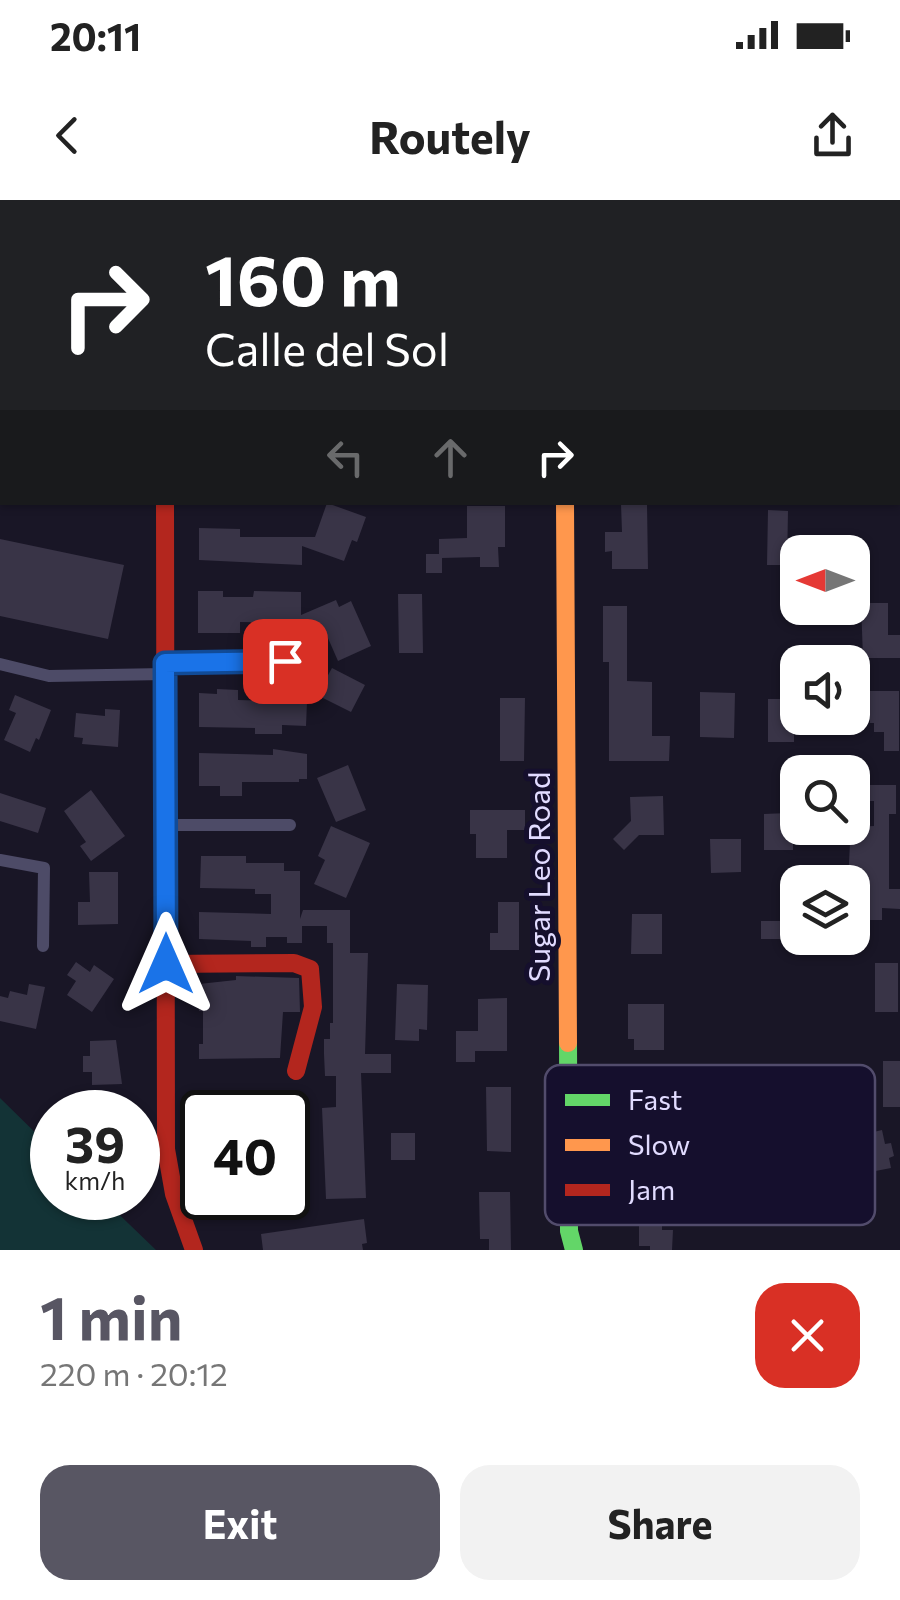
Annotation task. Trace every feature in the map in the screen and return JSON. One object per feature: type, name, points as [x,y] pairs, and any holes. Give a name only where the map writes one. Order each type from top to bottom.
[{"type":"street","points":[[165,505],[166,1148],[174,1194],[194,1250]]},
{"type":"street","name":"Sugar Leo Road","points":[[565,505],[568,1065]]},
{"type":"street","points":[[0,664],[48,676],[285,661]]},
{"type":"street","points":[[165,826],[290,825]]},
{"type":"street","points":[[0,860],[44,868],[43,946]]},
{"type":"street","points":[[166,964],[294,964],[310,969],[315,985],[313,1013],[296,1071]]},
{"type":"street","name":"Sugar Leo Road","points":[[569,1225],[574,1250]]},
{"type":"green space","points":[[0,1098],[30,1127],[30,1220],[125,1220],[156,1250],[0,1250]]},
{"type":"building","points":[[326,505],[366,517],[357,542],[352,540],[344,561],[302,546],[302,565],[199,560],[199,528],[240,529],[240,537],[315,537]]},
{"type":"building","points":[[621,505],[647,505],[648,569],[612,569],[612,551],[605,552],[605,532],[622,532]]},
{"type":"building","points":[[467,506],[505,506],[505,547],[498,547],[499,567],[480,567],[480,557],[442,558],[442,573],[426,573],[426,554],[439,554],[439,539],[467,538]]},
{"type":"building","points":[[768,510],[788,511],[788,535],[780,535],[780,565],[767,565]]},
{"type":"building","points":[[0,539],[124,565],[108,639],[0,616]]},
{"type":"building","points":[[198,591],[223,591],[223,597],[253,597],[254,591],[301,592],[301,615],[336,600],[339,607],[351,601],[371,646],[338,661],[324,629],[318,632],[314,623],[240,622],[240,633],[198,633]]},
{"type":"building","points":[[398,594],[422,594],[423,653],[399,653]]},
{"type":"building","points":[[870,603],[888,603],[888,635],[900,635],[900,658],[870,658],[870,645],[863,645],[862,625],[870,625]]},
{"type":"building","points":[[603,606],[627,606],[627,681],[652,682],[652,736],[670,736],[669,761],[609,761],[609,662],[603,662]]},
{"type":"building","points":[[332,668],[365,685],[351,712],[317,695]]},
{"type":"building","points":[[217,689],[238,690],[238,700],[307,702],[306,726],[282,725],[282,734],[255,734],[255,728],[199,727],[199,693],[217,694]]},
{"type":"building","points":[[870,691],[899,691],[899,751],[884,751],[884,732],[874,732],[874,723],[870,723]]},
{"type":"building","points":[[700,692],[735,693],[734,738],[700,737]]},
{"type":"building","points":[[15,695],[51,710],[30,752],[4,740],[16,713],[9,710]]},
{"type":"building","points":[[500,698],[525,698],[524,761],[500,761]]},
{"type":"building","points":[[768,699],[780,699],[780,735],[794,735],[794,742],[768,742]]},
{"type":"building","points":[[105,709],[120,710],[118,747],[82,744],[83,738],[74,737],[76,713],[105,716]]},
{"type":"building","points":[[273,749],[307,754],[307,779],[242,782],[242,796],[220,796],[220,786],[199,786],[199,753],[273,755]]},
{"type":"building","points":[[348,765],[366,810],[336,822],[317,778]]},
{"type":"building","points":[[870,785],[896,785],[896,814],[889,814],[889,889],[900,889],[900,909],[882,908],[882,920],[870,920],[870,865],[849,865],[850,845],[870,845],[874,801],[870,801]]},
{"type":"building","points":[[91,790],[125,836],[91,861],[80,846],[86,842],[64,811]]},
{"type":"building","points":[[0,793],[46,808],[38,833],[0,821]]},
{"type":"building","points":[[663,796],[664,835],[639,835],[624,850],[613,839],[631,821],[630,797]]},
{"type":"building","points":[[470,810],[525,810],[525,830],[507,830],[507,858],[476,858]]},
{"type":"building","points":[[780,813],[780,845],[793,845],[793,850],[764,850],[764,814]]},
{"type":"building","points":[[331,826],[370,843],[346,898],[314,884],[325,860],[318,856]]},
{"type":"building","points":[[710,839],[741,839],[741,872],[711,873]]},
{"type":"building","points":[[201,856],[246,856],[246,863],[284,863],[284,871],[300,871],[300,919],[303,910],[350,910],[350,953],[368,953],[365,1054],[391,1054],[391,1073],[361,1073],[366,1198],[326,1199],[322,1108],[336,1107],[336,1076],[325,1076],[324,1039],[330,1039],[333,1023],[333,943],[327,943],[327,926],[302,926],[302,943],[287,943],[287,937],[266,937],[266,947],[251,947],[251,941],[199,939],[199,912],[271,914],[271,894],[255,894],[255,889],[200,888]]},
{"type":"building","points":[[89,872],[118,872],[118,924],[78,925],[78,902],[90,902]]},
{"type":"building","points":[[498,902],[519,902],[519,950],[490,950],[490,933],[498,933]]},
{"type":"building","points":[[632,914],[662,914],[662,954],[631,954]]},
{"type":"building","points":[[761,921],[780,921],[780,939],[761,939]]},
{"type":"building","points":[[76,962],[90,972],[94,965],[114,979],[92,1012],[67,995],[76,981],[67,975]]},
{"type":"building","points":[[875,963],[898,963],[898,1012],[875,1012]]},
{"type":"building","points":[[236,976],[299,978],[300,1012],[283,1012],[280,1058],[199,1059],[203,1011],[199,1011],[199,984],[236,980]]},
{"type":"building","points":[[29,984],[45,987],[36,1029],[0,1021],[0,996],[8,998],[10,991],[27,995]]},
{"type":"building","points":[[397,984],[428,985],[427,1030],[419,1029],[419,1041],[395,1040]]},
{"type":"building","points":[[507,998],[507,1051],[475,1051],[475,1062],[456,1062],[456,1031],[478,1031],[478,999]]},
{"type":"building","points":[[628,1004],[664,1004],[664,1050],[634,1050],[634,1039],[628,1039]]},
{"type":"building","points":[[116,1040],[122,1084],[92,1085],[92,1072],[83,1072],[83,1056],[90,1056],[90,1041]]},
{"type":"building","points":[[883,1061],[900,1061],[900,1107],[883,1107]]},
{"type":"building","points":[[486,1087],[511,1087],[511,1152],[487,1151]]},
{"type":"building","points":[[882,1130],[885,1144],[891,1143],[891,1168],[875,1171],[875,1132]]},
{"type":"building","points":[[391,1133],[415,1133],[415,1160],[391,1160]]},
{"type":"building","points":[[479,1192],[510,1192],[511,1250],[489,1250],[489,1239],[480,1239]]},
{"type":"building","points":[[364,1219],[367,1243],[362,1244],[363,1250],[263,1250],[261,1234]]},
{"type":"building","points":[[639,1225],[662,1225],[662,1230],[673,1230],[672,1250],[639,1246]]},
{"type":"traffic: fast","points":[[568,1043],[568,1065]]},
{"type":"traffic: fast","points":[[569,1225],[574,1250]]},
{"type":"traffic: slow","points":[[565,505],[568,1043]]},
{"type":"traffic: jam","points":[[165,505],[166,1149],[174,1194],[194,1250]]},
{"type":"traffic: jam","points":[[165,964],[294,963],[310,969],[313,1007],[296,1071]]},
{"type":"route","points":[[166,964],[165,663],[285,661]]}]
